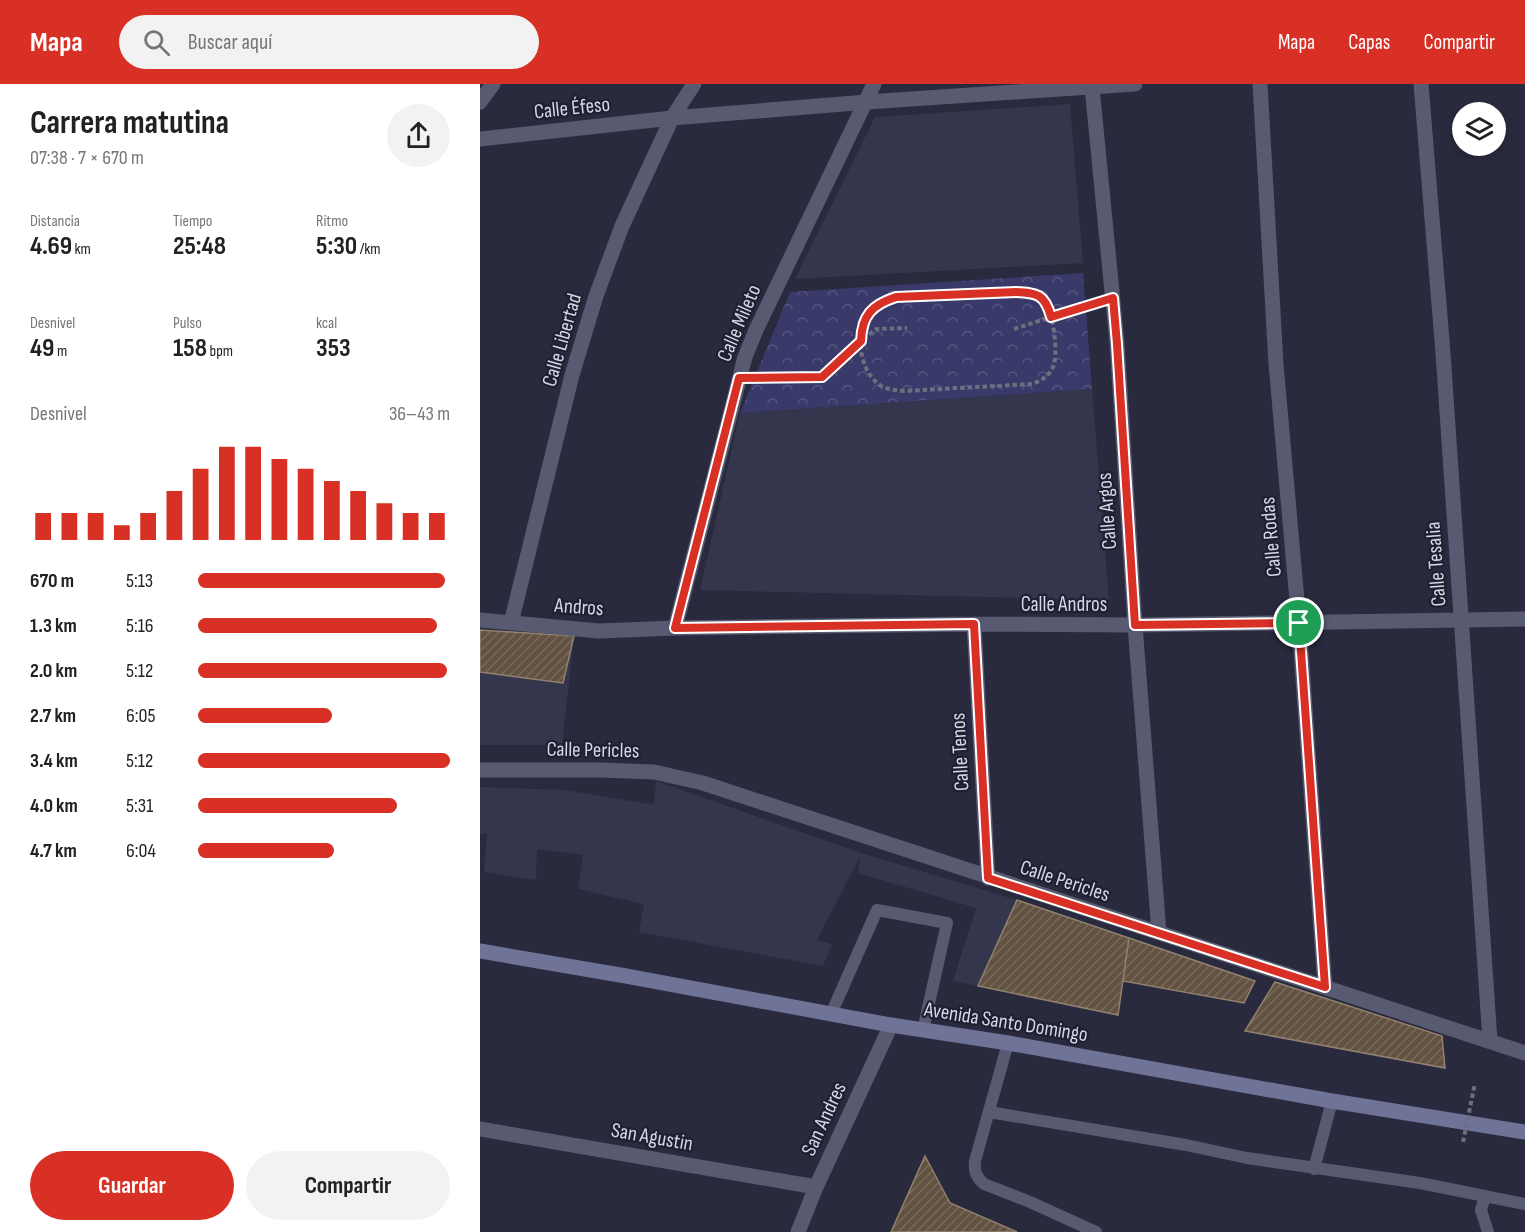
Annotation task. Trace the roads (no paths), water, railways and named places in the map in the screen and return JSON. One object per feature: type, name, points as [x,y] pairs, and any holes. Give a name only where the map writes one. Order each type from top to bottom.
[{"type":"main road","name":"Avenida Santo Domingo","points":[[480,951],[891,1025],[1525,1132]]},
{"type":"street","points":[[480,102],[493,84]]},
{"type":"street","name":"Calle Libertad","points":[[511,623],[572,375],[596,297],[622,226],[672,118],[694,84]]},
{"type":"street","name":"Calle Mileto","points":[[675,628],[745,357],[874,84]]},
{"type":"street","name":"Calle Éfeso","points":[[480,139],[672,118],[1135,84]]},
{"type":"street","name":"Calle Rodas","points":[[1260,84],[1276,364],[1299,623],[1325,987]]},
{"type":"street","name":"Calle Tesalia","points":[[1421,84],[1443,353],[1490,1041]]},
{"type":"street","name":"Calle Argos","points":[[1092,87],[1117,344],[1135,625],[1159,933]]},
{"type":"street","name":"Calle Andros","points":[[675,628],[974,624],[1135,625],[1525,619]]},
{"type":"street","name":"Andros","points":[[480,620],[599,631],[675,628]]},
{"type":"street","name":"Calle Tenos","points":[[974,624],[988,878]]},
{"type":"street","name":"Calle Pericles","points":[[480,770],[654,772],[703,783],[1525,1053]]},
{"type":"street","name":"San Andres","points":[[798,1232],[816,1186],[891,1025]]},
{"type":"street","name":"San Agustin","points":[[480,1130],[816,1186]]},
{"type":"lane","points":[[831,1014],[877,910],[947,923],[923,1030]]},
{"type":"lane","points":[[1008,1043],[975,1161],[975,1172],[978,1179],[984,1184],[1096,1232]]},
{"type":"lane","points":[[1314,1169],[1332,1101]]},
{"type":"lane","points":[[989,1113],[1314,1169],[1420,1183],[1525,1204]]},
{"type":"lane","points":[[1485,1196],[1481,1210],[1488,1232]]}]
